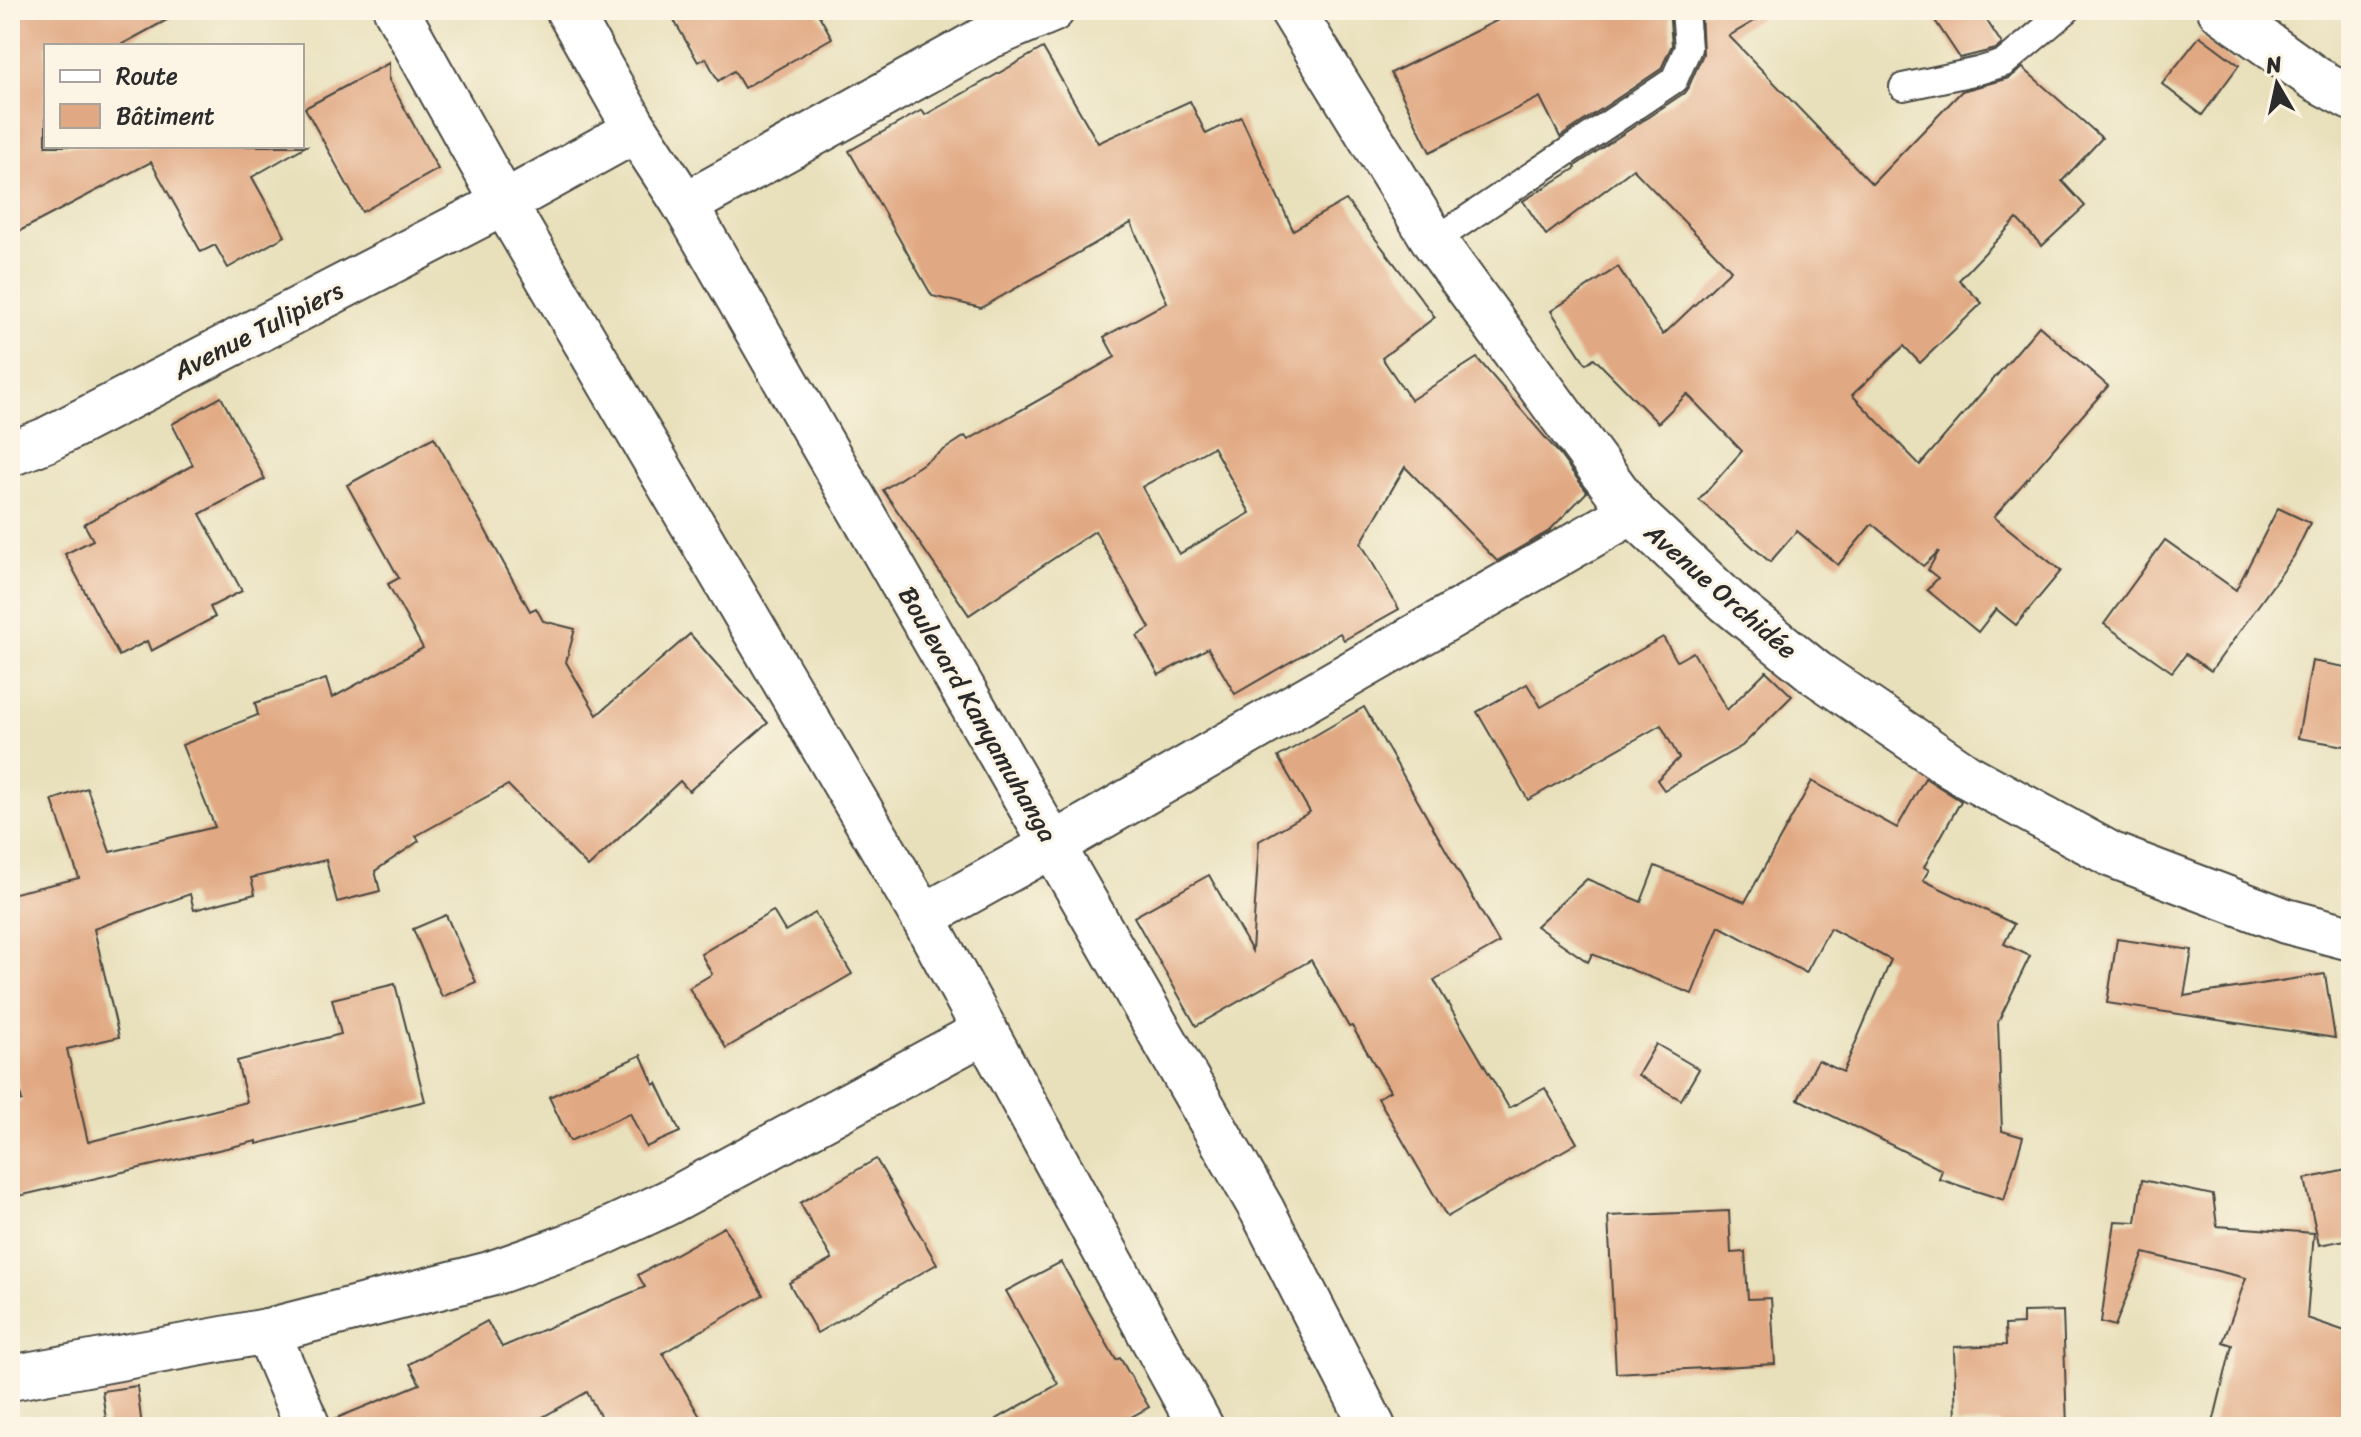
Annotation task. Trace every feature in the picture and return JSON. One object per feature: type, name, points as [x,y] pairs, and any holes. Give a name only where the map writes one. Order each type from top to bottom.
[{"type":"street","points":[[396,10],[504,203],[923,917],[1201,1427]]},
{"type":"street","name":"Boulevard Kanyamuhanga","points":[[568,10],[636,130],[685,205],[1262,1210],[1373,1427]]},
{"type":"street","points":[[685,205],[988,37],[1052,10]]},
{"type":"street","name":"Avenue Orchidée","points":[[1292,10],[1434,241],[1632,512],[1728,602],[1816,673],[1965,775],[2112,855],[2286,921],[2351,938]]},
{"type":"street","points":[[2220,10],[2316,79],[2351,98]]},
{"type":"street","name":"Avenue Tulipiers","points":[[10,454],[46,440],[504,203],[636,130]]},
{"type":"street","points":[[923,917],[1632,512]]},
{"type":"street","points":[[10,1378],[267,1331],[490,1274],[592,1238],[667,1203],[985,1031]]},
{"type":"street","points":[[267,1331],[308,1427]]},
{"type":"lane","points":[[1434,241],[1674,80],[1688,48],[1685,10]]},
{"type":"lane","points":[[1903,87],[2004,63],[2067,10]]},
{"type":"building","points":[[10,10],[185,10],[123,44],[44,44],[44,148],[303,148],[252,177],[285,236],[228,268],[215,245],[201,252],[151,162],[10,236]]},
{"type":"building","points":[[668,10],[816,10],[832,38],[744,88],[734,71],[718,81],[706,58],[698,62]]},
{"type":"building","points":[[1518,10],[1669,10],[1672,45],[1661,69],[1560,137],[1540,97],[1430,152],[1391,73]]},
{"type":"building","points":[[1701,10],[1773,10],[1729,36],[1872,184],[1962,91],[2009,78],[2023,68],[2102,138],[2062,181],[2085,206],[2042,246],[2017,219],[1959,280],[1982,303],[1920,363],[1904,346],[1852,395],[1920,465],[2039,326],[2108,386],[1994,517],[2061,571],[2016,625],[1996,609],[1978,632],[1927,590],[1938,578],[1928,570],[1939,551],[1923,566],[1872,524],[1838,565],[1797,531],[1770,562],[1699,500],[1742,451],[1687,394],[1658,423],[1594,358],[1586,364],[1551,311],[1618,267],[1663,335],[1731,270],[1633,169],[1546,235],[1523,201],[1684,93],[1703,54]]},
{"type":"building","points":[[1928,10],[1980,10],[2002,44],[1996,49],[1960,58]]},
{"type":"building","points":[[2200,36],[2239,65],[2202,115],[2162,84]]},
{"type":"building","points":[[1043,48],[1098,143],[1190,101],[1206,134],[1241,117],[1293,230],[1346,200],[1435,317],[1382,358],[1411,400],[1477,358],[1556,450],[1587,492],[1549,531],[1497,561],[1405,467],[1361,543],[1399,609],[1344,640],[1340,633],[1235,694],[1208,648],[1159,675],[1137,636],[1150,628],[1095,531],[969,615],[883,490],[965,436],[968,440],[1115,357],[1104,337],[1167,302],[1131,223],[981,308],[932,296],[849,151],[922,110],[925,115]],"holes":[[[1213,447],[1250,513],[1179,554],[1142,487]]]},
{"type":"building","points":[[389,63],[389,80],[438,169],[362,212],[305,108]]},
{"type":"building","points":[[221,397],[265,479],[200,514],[242,591],[210,607],[215,617],[151,651],[147,641],[119,656],[65,554],[93,540],[84,524],[193,465],[172,424]]},
{"type":"building","points":[[434,437],[530,611],[536,608],[543,621],[575,629],[566,662],[597,715],[690,634],[768,723],[689,791],[680,781],[588,867],[508,785],[416,836],[419,841],[375,871],[380,891],[337,902],[326,860],[251,878],[255,894],[194,910],[190,894],[94,929],[119,1037],[67,1049],[88,1142],[247,1102],[237,1061],[341,1034],[332,999],[395,984],[425,1101],[257,1144],[257,1141],[10,1198],[10,1104],[22,1101],[10,1048],[10,894],[79,878],[52,800],[87,788],[110,852],[215,827],[182,745],[258,715],[255,703],[326,679],[332,698],[423,648],[388,584],[399,578],[347,485]]},
{"type":"building","points":[[2278,508],[2310,523],[2294,556],[2211,671],[2186,654],[2172,672],[2104,624],[2165,540],[2236,590]]},
{"type":"building","points":[[1663,637],[1677,661],[1693,652],[1727,710],[1766,671],[1792,696],[1742,746],[1664,790],[1657,780],[1679,758],[1661,725],[1528,800],[1477,712],[1527,684],[1541,707]]},
{"type":"building","points":[[2312,661],[2351,668],[2351,747],[2298,738]]},
{"type":"building","points":[[1364,707],[1499,943],[1434,980],[1509,1108],[1545,1088],[1577,1143],[1447,1217],[1378,1098],[1390,1091],[1311,960],[1196,1026],[1134,917],[1209,875],[1252,951],[1259,841],[1310,812],[1278,757]]},
{"type":"building","points":[[1925,778],[1961,801],[1924,867],[1929,870],[1923,880],[2014,924],[2004,944],[2030,956],[1998,1022],[2002,1131],[2023,1137],[2004,1200],[1939,1179],[1942,1170],[1798,1099],[1818,1060],[1843,1072],[1891,960],[1830,928],[1806,973],[1719,926],[1692,994],[1592,954],[1588,962],[1536,926],[1587,879],[1641,902],[1655,866],[1745,902],[1812,781],[1897,828]]},
{"type":"building","points":[[773,911],[785,931],[815,913],[852,974],[726,1048],[689,988],[712,974],[701,954]]},
{"type":"building","points":[[446,915],[476,982],[442,997],[413,929]]},
{"type":"building","points":[[2117,939],[2192,950],[2184,996],[2325,974],[2335,1038],[2107,1003]]},
{"type":"building","points":[[1656,1044],[1699,1069],[1681,1100],[1638,1075]]},
{"type":"building","points":[[641,1055],[680,1132],[646,1147],[630,1113],[570,1141],[549,1097]]},
{"type":"building","points":[[876,1159],[937,1264],[817,1333],[789,1283],[832,1259],[800,1203]]},
{"type":"building","points":[[2351,1169],[2351,1239],[2319,1245],[2305,1179]]},
{"type":"building","points":[[2142,1180],[2213,1195],[2217,1226],[2314,1233],[2307,1318],[2351,1333],[2351,1427],[2212,1427],[2232,1345],[2223,1342],[2246,1278],[2144,1253],[2115,1326],[2101,1322],[2115,1221],[2136,1222]]},
{"type":"building","points":[[1729,1211],[1731,1253],[1745,1252],[1748,1299],[1771,1298],[1775,1364],[1616,1373],[1608,1216]]},
{"type":"building","points":[[724,1227],[763,1295],[663,1353],[706,1427],[606,1427],[587,1392],[525,1427],[332,1427],[332,1420],[420,1384],[409,1364],[487,1321],[502,1347],[645,1287],[638,1275]]},
{"type":"building","points":[[1061,1262],[1116,1360],[1120,1358],[1149,1407],[1113,1427],[983,1427],[1058,1384],[1006,1291]]},
{"type":"building","points":[[2063,1311],[2067,1427],[1956,1424],[1954,1347],[2006,1345],[2005,1325],[2023,1324],[2023,1312]]},
{"type":"building","points":[[137,1386],[142,1427],[107,1427],[102,1391]]}]
